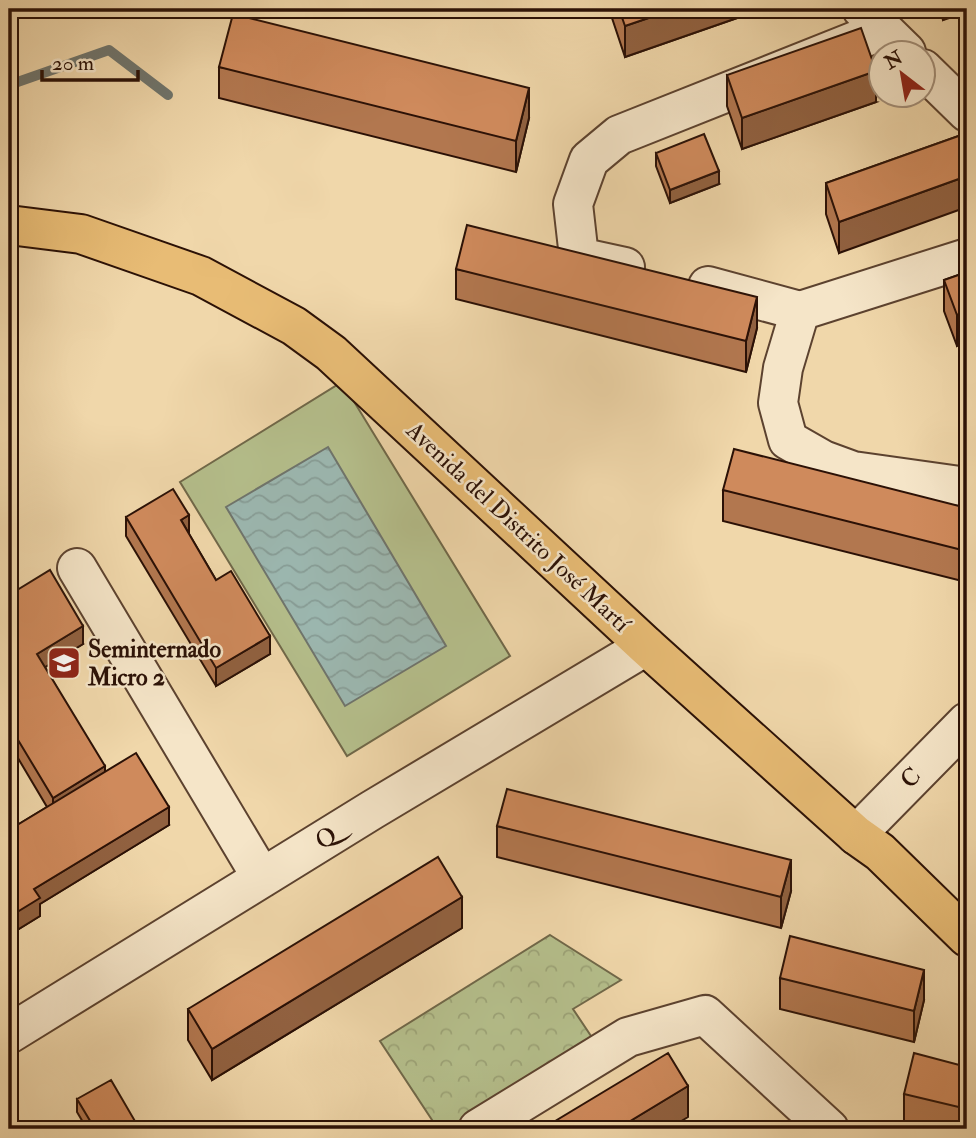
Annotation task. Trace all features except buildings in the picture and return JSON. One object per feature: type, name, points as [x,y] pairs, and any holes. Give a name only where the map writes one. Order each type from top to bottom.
[{"type":"main road","name":"Avenida del Distrito José Martí","points":[[9,225],[81,234],[201,276],[294,326],[331,353],[646,646],[856,835],[880,852],[967,937]]},
{"type":"street","points":[[884,30],[619,135],[589,160],[573,204],[579,257],[733,292],[800,311],[967,258]]},
{"type":"street","points":[[937,83],[967,112]]},
{"type":"street","points":[[800,311],[783,368],[778,403],[788,440],[823,460],[853,471],[967,487]]},
{"type":"street","points":[[77,568],[262,878]]},
{"type":"street","name":"Q","points":[[9,1034],[372,810],[646,646]]},
{"type":"street","name":"C","points":[[856,835],[967,722]]},
{"type":"street","points":[[478,1129],[625,1033],[705,1014],[829,1129]]},
{"type":"green space","points":[[342,382],[510,656],[347,756],[180,482]]},
{"type":"green space","points":[[550,935],[621,980],[573,1009],[599,1048],[466,1129],[438,1129],[380,1041]]},
{"type":"water","points":[[328,447],[446,646],[345,706],[226,507]]},
{"type":"waterway","points":[[9,85],[109,50],[168,95]]},
{"type":"place","name":"Seminternado Micro 2","points":[[64,663]]}]
